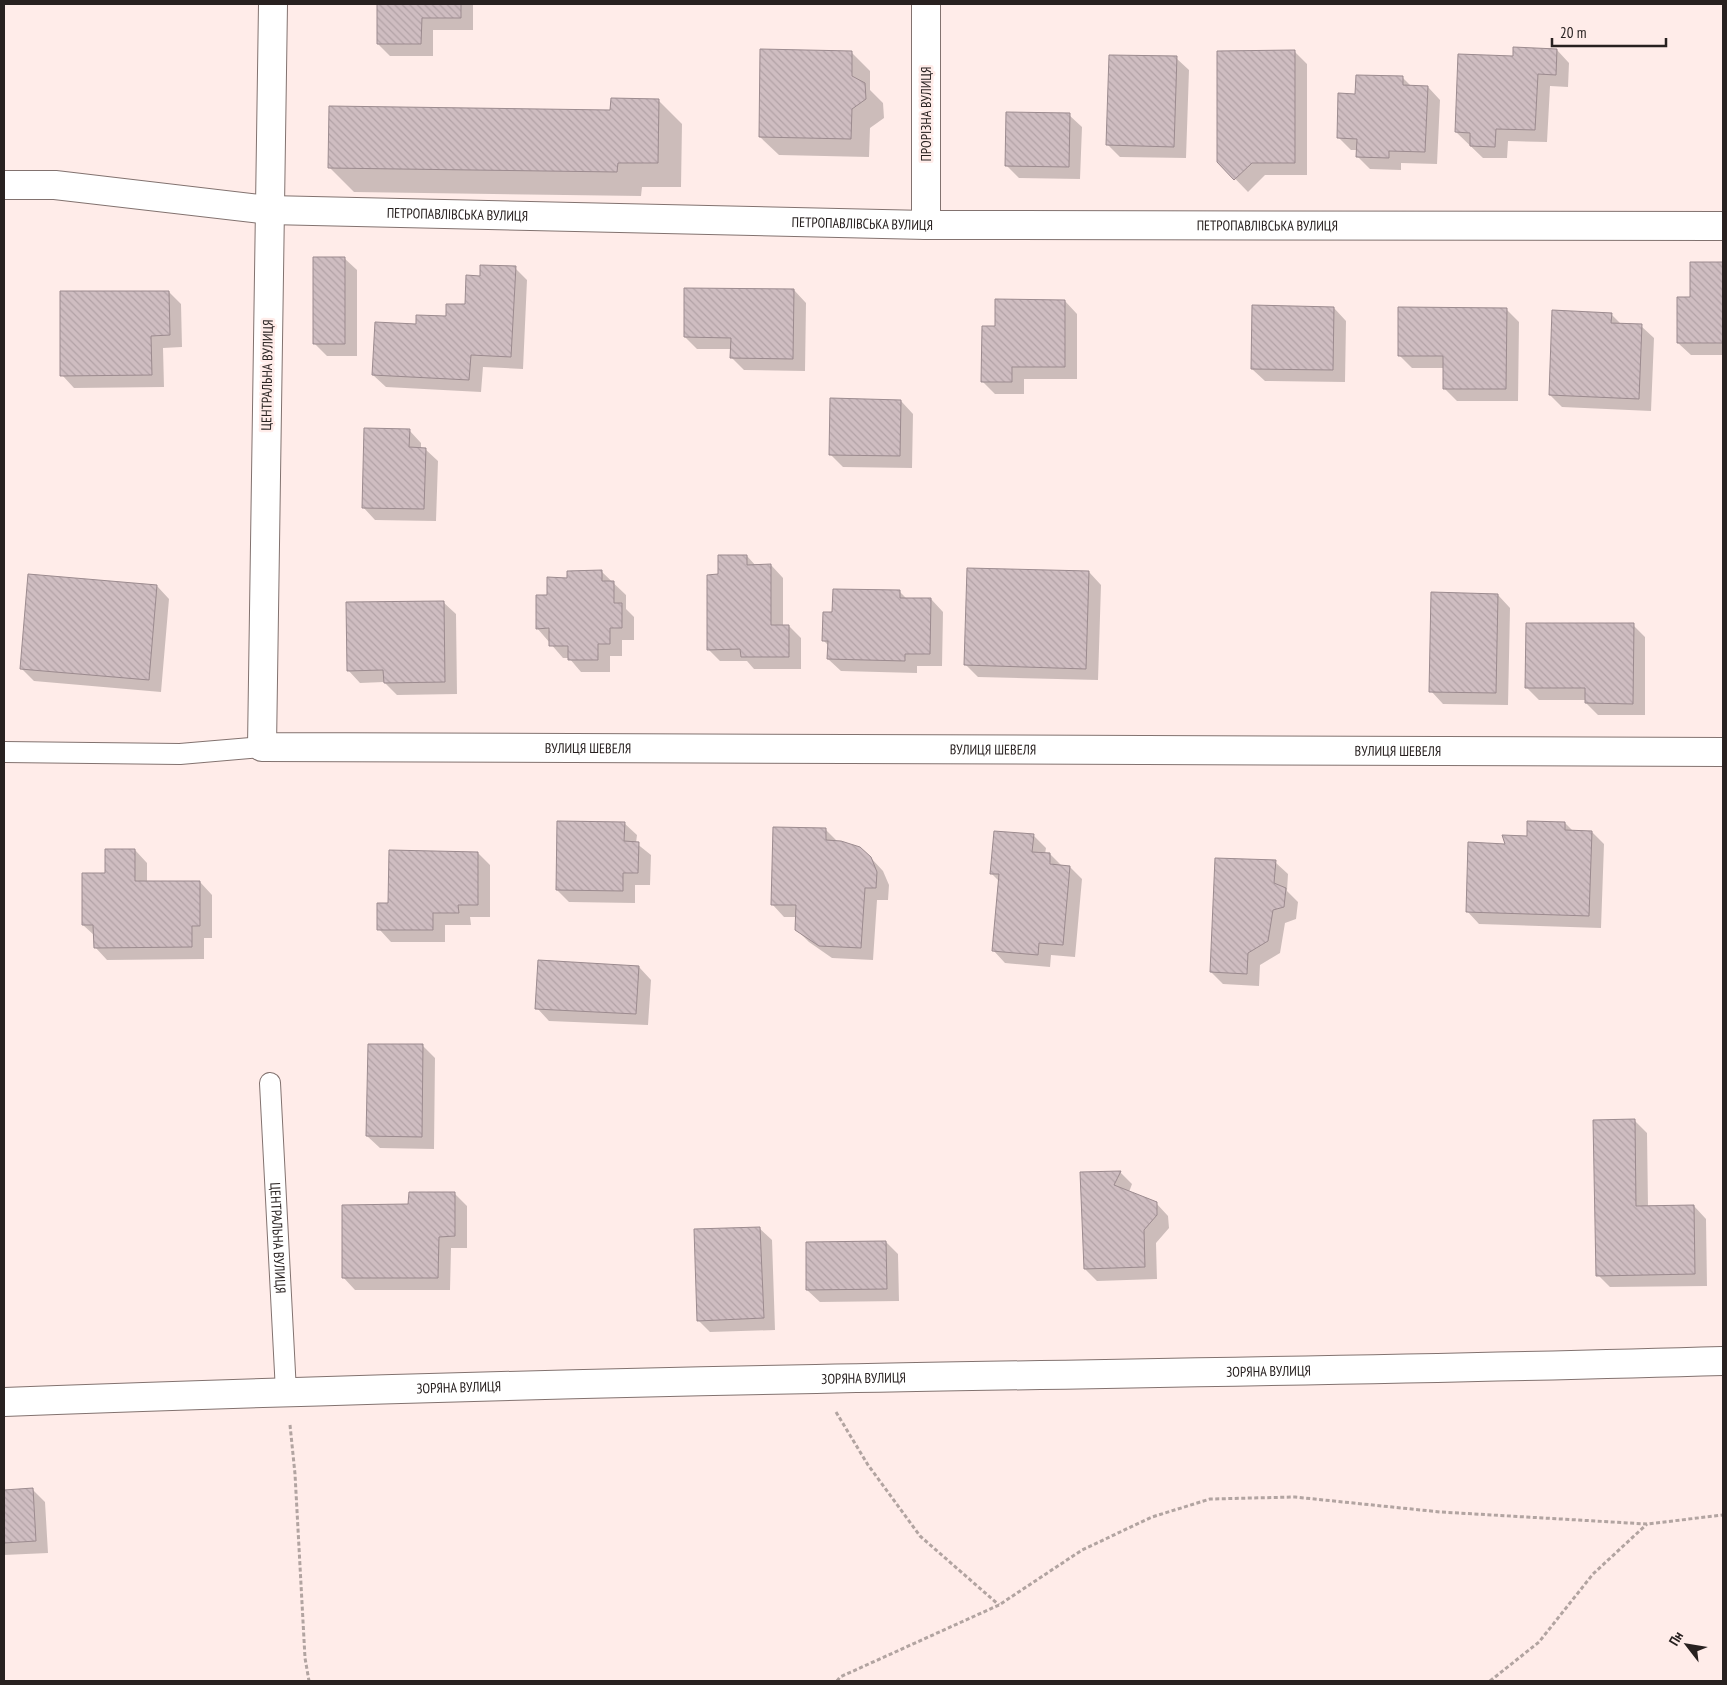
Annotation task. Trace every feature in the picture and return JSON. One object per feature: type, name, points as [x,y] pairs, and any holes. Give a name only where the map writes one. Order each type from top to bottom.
[{"type":"street","name":"ЦЕНТРАЛЬНА ВУЛИЦЯ","points":[[262,747],[273,4]]},
{"type":"street","name":"ПРОРІЗНА ВУЛИЦЯ","points":[[926,4],[926,225]]},
{"type":"street","name":"ПЕТРОПАВЛІВСЬКА ВУЛИЦЯ","points":[[4,185],[55,185],[270,210],[926,225],[1723,226]]},
{"type":"street","name":"ВУЛИЦЯ ШЕВЕЛЯ","points":[[262,747],[1723,752]]},
{"type":"street","name":"ЗОРЯНА ВУЛИЦЯ","points":[[4,1402],[286,1392],[816,1379],[1213,1374],[1723,1361]]},
{"type":"lane","points":[[4,752],[180,754],[262,747]]},
{"type":"lane","name":"ЦЕНТРАЛЬНА ВУЛИЦЯ","points":[[270,1083],[286,1392]]},
{"type":"path","points":[[816,1379],[868,1465],[920,1536],[999,1605]]},
{"type":"path","points":[[286,1392],[295,1474],[305,1658],[309,1681]]},
{"type":"path","points":[[836,1681],[840,1677],[999,1605],[1082,1550],[1152,1517],[1210,1499],[1295,1497],[1440,1512],[1647,1524],[1723,1515]]},
{"type":"path","points":[[1490,1681],[1539,1642],[1593,1574],[1647,1524]]},
{"type":"building","points":[[377,4],[461,4],[461,18],[422,18],[421,44],[377,44]]},
{"type":"building","points":[[1513,47],[1557,49],[1556,75],[1538,74],[1535,130],[1496,129],[1495,147],[1470,146],[1470,133],[1455,132],[1458,54],[1513,56]]},
{"type":"building","points":[[760,49],[852,51],[852,76],[865,83],[866,99],[852,109],[851,139],[759,137]]},
{"type":"building","points":[[1295,50],[1295,163],[1252,163],[1234,180],[1217,162],[1217,51]]},
{"type":"building","points":[[1109,55],[1177,56],[1174,147],[1106,145]]},
{"type":"building","points":[[1356,75],[1403,76],[1403,85],[1428,86],[1425,152],[1389,151],[1389,158],[1356,157],[1357,139],[1337,138],[1338,93],[1355,94]]},
{"type":"building","points":[[611,98],[659,99],[658,163],[618,163],[617,172],[328,168],[329,106],[610,110]]},
{"type":"building","points":[[1006,112],[1070,113],[1069,167],[1005,166]]},
{"type":"building","points":[[313,257],[345,257],[345,344],[313,344]]},
{"type":"building","points":[[1690,262],[1723,262],[1723,343],[1677,343],[1677,297],[1690,297]]},
{"type":"building","points":[[480,265],[516,266],[511,357],[471,355],[469,380],[372,375],[375,322],[416,324],[416,315],[446,316],[446,304],[465,304],[466,275],[480,276]]},
{"type":"building","points":[[684,288],[794,289],[793,359],[730,358],[731,338],[684,337]]},
{"type":"building","points":[[60,291],[169,291],[170,335],[151,336],[152,375],[60,376]]},
{"type":"building","points":[[995,299],[1065,300],[1065,367],[1012,367],[1012,382],[981,382],[982,326],[995,326]]},
{"type":"building","points":[[1252,305],[1334,307],[1333,370],[1251,369]]},
{"type":"building","points":[[1398,307],[1507,308],[1506,389],[1443,389],[1443,356],[1398,356]]},
{"type":"building","points":[[1552,310],[1612,313],[1611,323],[1642,324],[1639,399],[1549,395]]},
{"type":"building","points":[[830,398],[901,400],[900,456],[829,455]]},
{"type":"building","points":[[364,428],[410,429],[409,447],[426,448],[424,509],[362,508]]},
{"type":"building","points":[[718,555],[747,555],[747,565],[771,564],[771,625],[789,625],[789,657],[741,657],[740,649],[707,650],[707,575],[718,574]]},
{"type":"building","points":[[967,568],[1089,571],[1086,669],[964,665]]},
{"type":"building","points":[[602,570],[602,581],[614,581],[614,603],[622,603],[622,628],[610,628],[610,644],[598,644],[598,660],[568,660],[568,646],[549,646],[549,628],[536,629],[536,595],[547,595],[547,577],[567,578],[567,571]]},
{"type":"building","points":[[28,574],[157,585],[149,680],[20,669]]},
{"type":"building","points":[[833,589],[900,590],[900,598],[931,598],[930,654],[905,654],[905,661],[827,659],[828,641],[822,641],[823,612],[832,612]]},
{"type":"building","points":[[1431,592],[1498,594],[1496,693],[1429,692]]},
{"type":"building","points":[[444,601],[445,682],[384,683],[383,670],[347,671],[346,602]]},
{"type":"building","points":[[1526,623],[1634,623],[1633,704],[1585,703],[1585,688],[1525,688]]},
{"type":"building","points":[[557,821],[625,822],[624,841],[639,842],[638,873],[623,873],[623,891],[556,890]]},
{"type":"building","points":[[1527,821],[1565,822],[1565,830],[1592,831],[1589,916],[1466,912],[1468,842],[1505,844],[1502,835],[1527,836]]},
{"type":"building","points":[[773,827],[826,828],[826,840],[841,841],[860,847],[871,857],[877,872],[876,888],[865,888],[861,948],[819,946],[795,930],[796,905],[771,905]]},
{"type":"building","points":[[994,831],[1034,834],[1032,852],[1050,853],[1050,864],[1070,866],[1063,945],[1039,943],[1038,955],[992,951],[999,874],[990,874]]},
{"type":"building","points":[[105,849],[135,849],[135,881],[200,881],[200,926],[192,926],[192,947],[94,948],[93,925],[82,925],[82,873],[105,873]]},
{"type":"building","points":[[389,850],[478,852],[478,905],[458,905],[459,913],[433,913],[433,930],[377,930],[377,903],[388,903]]},
{"type":"building","points":[[1215,858],[1276,860],[1274,883],[1286,888],[1284,907],[1273,910],[1268,941],[1248,953],[1247,974],[1210,972]]},
{"type":"building","points":[[538,960],[639,966],[636,1014],[535,1009]]},
{"type":"building","points":[[368,1044],[423,1044],[422,1137],[366,1136]]},
{"type":"building","points":[[1635,1119],[1636,1206],[1694,1205],[1695,1274],[1596,1276],[1593,1120]]},
{"type":"building","points":[[1121,1171],[1114,1185],[1157,1202],[1157,1215],[1144,1230],[1145,1267],[1084,1269],[1080,1172]]},
{"type":"building","points":[[409,1192],[455,1192],[455,1236],[439,1237],[438,1278],[342,1278],[342,1205],[408,1204]]},
{"type":"building","points":[[760,1227],[764,1318],[697,1321],[694,1229]]},
{"type":"building","points":[[886,1241],[887,1289],[806,1290],[806,1242]]},
{"type":"building","points":[[33,1488],[36,1541],[4,1543],[4,1490]]}]
